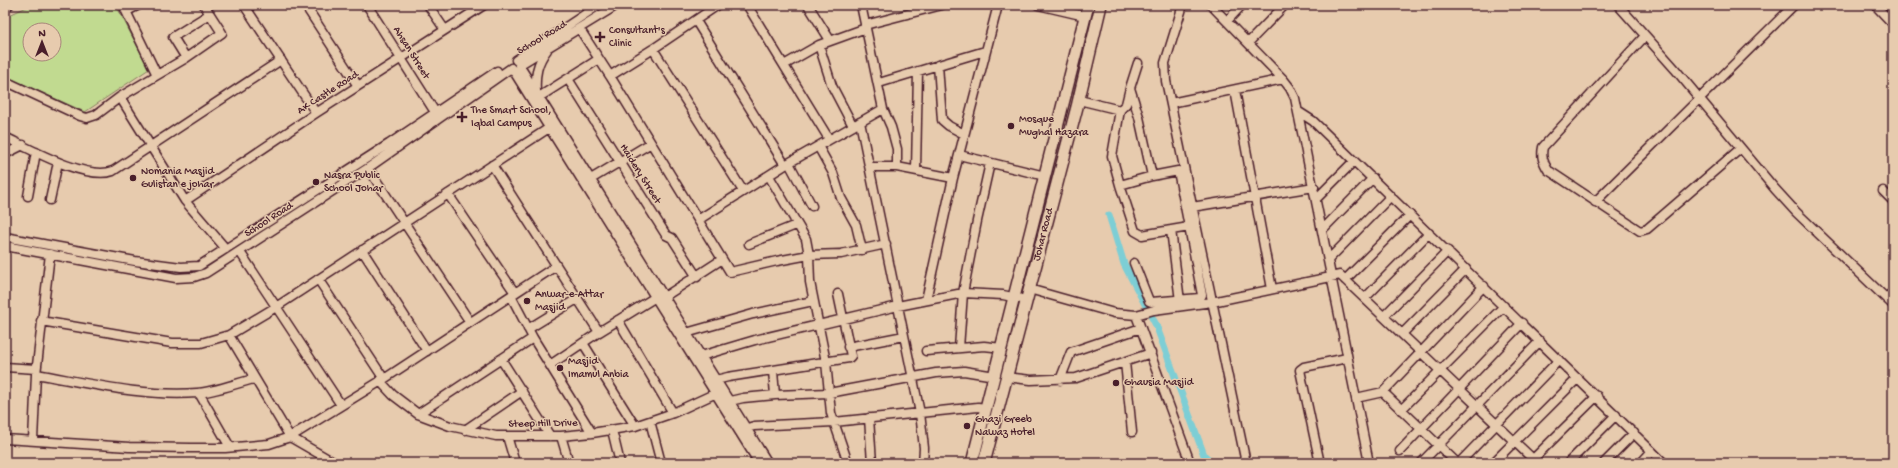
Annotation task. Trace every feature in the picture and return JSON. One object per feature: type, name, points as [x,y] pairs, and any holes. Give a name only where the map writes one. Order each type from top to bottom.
[{"type":"main road","name":"Johar Road","points":[[972,463],[986,408],[1000,377],[1028,295],[1079,100],[1101,5]]},
{"type":"main road","name":"Johar Road","points":[[984,463],[1000,377],[1002,348],[1086,10]]},
{"type":"street","points":[[5,7],[9,5]]},
{"type":"street","points":[[140,5],[125,8],[157,75]]},
{"type":"street","points":[[5,81],[80,116],[87,118],[96,115],[120,97],[186,58],[222,33],[204,5]]},
{"type":"street","points":[[244,5],[316,113]]},
{"type":"street","points":[[305,5],[358,86]]},
{"type":"street","name":"Ahsan Street","points":[[367,5],[435,112]]},
{"type":"street","points":[[428,5],[445,30]]},
{"type":"street","name":"AK Castle Road","points":[[185,201],[316,113],[484,5]]},
{"type":"street","name":"School Road","points":[[5,236],[182,268],[199,266],[391,147],[513,65],[556,32],[599,5]]},
{"type":"street","name":"School Road","points":[[5,246],[176,278],[194,277],[206,273],[368,168],[391,147],[435,112],[513,65],[561,40],[617,5]]},
{"type":"street","points":[[610,76],[718,5]]},
{"type":"street","points":[[747,5],[829,139]]},
{"type":"street","points":[[808,5],[830,40]]},
{"type":"street","points":[[861,5],[883,109],[891,128],[897,149],[897,167]]},
{"type":"street","points":[[784,65],[819,45],[866,26],[942,5]]},
{"type":"street","points":[[926,300],[958,155],[998,5]]},
{"type":"street","points":[[1038,5],[1086,10]]},
{"type":"street","points":[[1183,5],[1165,63],[1166,81],[1246,463]]},
{"type":"street","points":[[1211,5],[1283,79],[1290,88],[1299,112],[1369,463]]},
{"type":"street","points":[[1227,21],[1242,5]]},
{"type":"street","points":[[1618,5],[1796,212],[1893,305]]},
{"type":"street","points":[[1595,202],[1698,98],[1794,5]]},
{"type":"street","points":[[1875,5],[1893,24]]},
{"type":"street","points":[[1889,5],[1893,10]]},
{"type":"street","points":[[1248,43],[1283,7]]},
{"type":"street","points":[[186,58],[174,36],[210,14]]},
{"type":"street","points":[[696,20],[812,206]]},
{"type":"street","points":[[579,28],[730,272],[809,255],[841,254],[886,244]]},
{"type":"street","points":[[556,32],[561,40]]},
{"type":"street","points":[[1645,36],[1543,147],[1543,162],[1548,170],[1635,230],[1644,231],[1740,148]]},
{"type":"street","points":[[819,45],[832,86],[856,124],[870,167],[920,413],[924,448],[923,463]]},
{"type":"street","points":[[538,94],[535,80],[537,68],[549,47]]},
{"type":"street","points":[[653,49],[743,191]]},
{"type":"street","points":[[878,83],[985,51]]},
{"type":"street","points":[[538,94],[568,79],[599,59]]},
{"type":"street","points":[[5,137],[58,162],[97,173],[106,174],[113,171],[281,60]]},
{"type":"street","points":[[1138,63],[1126,104],[1120,110],[1112,156],[1120,185],[1135,232],[1142,235],[1189,227]]},
{"type":"street","points":[[513,65],[538,94],[686,333],[730,401],[759,463]]},
{"type":"street","points":[[513,65],[549,128],[714,394],[768,463]]},
{"type":"street","points":[[938,65],[942,120],[949,126],[964,134]]},
{"type":"street","points":[[916,170],[918,71]]},
{"type":"street","name":"Haidery Street","points":[[568,79],[666,235],[672,238],[696,276]]},
{"type":"street","points":[[1170,103],[1283,79]]},
{"type":"street","points":[[1130,88],[1139,117],[1152,176]]},
{"type":"street","points":[[1235,90],[1272,290]]},
{"type":"street","points":[[120,97],[185,201],[226,249]]},
{"type":"street","points":[[1079,100],[1120,110]]},
{"type":"street","points":[[698,220],[787,164],[883,109]]},
{"type":"street","points":[[1299,112],[1313,121],[1373,178],[1664,463]]},
{"type":"street","points":[[41,321],[172,343],[201,343],[229,334],[276,307],[549,128]]},
{"type":"street","points":[[591,179],[651,143]]},
{"type":"street","points":[[5,154],[23,145]]},
{"type":"street","points":[[818,146],[833,173],[841,198],[856,225],[862,250]]},
{"type":"street","points":[[28,196],[36,152]]},
{"type":"street","points":[[958,155],[1045,176]]},
{"type":"street","points":[[1316,199],[1354,161]]},
{"type":"street","points":[[50,200],[58,162]]},
{"type":"street","points":[[959,348],[964,293],[977,221],[990,163]]},
{"type":"street","points":[[492,165],[599,332]]},
{"type":"street","points":[[870,167],[897,167],[953,178]]},
{"type":"street","points":[[368,168],[470,322]]},
{"type":"street","points":[[1120,185],[1176,171],[1179,173],[1202,295],[1200,298],[1180,301],[1154,303],[1149,301],[1134,263]]},
{"type":"street","points":[[769,176],[796,225],[806,239],[809,255],[810,282],[826,362],[834,422],[846,461],[837,463]]},
{"type":"street","points":[[1323,229],[1373,178]]},
{"type":"street","points":[[1192,208],[1314,187]]},
{"type":"street","points":[[1883,191],[1893,200]]},
{"type":"street","points":[[448,194],[513,294],[533,338],[592,433]]},
{"type":"street","points":[[1328,260],[1391,196]]},
{"type":"street","points":[[1345,280],[1410,215]]},
{"type":"street","points":[[749,244],[796,225]]},
{"type":"street","points":[[1171,230],[1180,301]]},
{"type":"street","points":[[1365,298],[1429,233]]},
{"type":"street","points":[[362,250],[427,351]]},
{"type":"street","points":[[1384,316],[1448,251]]},
{"type":"street","points":[[240,252],[341,405]]},
{"type":"street","points":[[33,440],[36,372],[50,254]]},
{"type":"street","points":[[664,297],[722,260]]},
{"type":"street","points":[[162,275],[165,265]]},
{"type":"street","points":[[5,439],[191,448],[269,444],[290,437],[382,380],[556,266]]},
{"type":"street","points":[[1402,334],[1466,269]]},
{"type":"street","points":[[701,356],[755,340],[898,306],[964,293],[1003,295],[1014,298],[1028,295],[1114,312],[1139,314],[1154,310],[1212,302],[1340,274],[1514,441],[1533,462],[1596,396]]},
{"type":"street","name":"Steep Hill Drive","points":[[318,279],[393,395],[418,414],[465,430],[490,435],[507,436],[561,436],[592,433],[635,426],[673,413],[714,394]]},
{"type":"street","points":[[1356,398],[1383,392],[1484,286]]},
{"type":"street","points":[[1886,298],[1893,292]]},
{"type":"street","points":[[716,380],[849,358],[851,356],[838,294]]},
{"type":"street","points":[[550,365],[599,332],[654,298]]},
{"type":"street","points":[[528,329],[578,299]]},
{"type":"street","points":[[686,333],[753,314],[813,301]]},
{"type":"street","points":[[1402,410],[1504,306]]},
{"type":"street","points":[[1139,314],[1141,328],[1188,457]]},
{"type":"street","points":[[618,320],[673,413]]},
{"type":"street","points":[[1400,451],[1522,323]]},
{"type":"street","points":[[1060,380],[1071,352],[1141,328]]},
{"type":"street","points":[[229,334],[290,437],[335,463]]},
{"type":"street","points":[[848,347],[904,336]]},
{"type":"street","points":[[418,414],[533,338]]},
{"type":"street","points":[[1421,463],[1540,341]]},
{"type":"street","points":[[583,343],[635,426]]},
{"type":"street","points":[[926,351],[984,346],[1002,348]]},
{"type":"street","points":[[730,401],[743,398],[775,395],[829,393],[936,373],[964,371],[1031,380],[1060,380],[1076,378],[1151,353]]},
{"type":"street","points":[[1320,459],[1300,370],[1304,367],[1347,358]]},
{"type":"street","points":[[501,359],[550,436]]},
{"type":"street","points":[[1383,392],[1438,446],[1458,463],[1559,360]]},
{"type":"street","points":[[1124,362],[1132,432]]},
{"type":"street","points":[[5,367],[104,386],[154,393],[198,393],[254,378]]},
{"type":"street","points":[[773,371],[775,395]]},
{"type":"street","points":[[1493,463],[1578,378]]},
{"type":"street","points":[[465,430],[522,391]]},
{"type":"street","points":[[198,393],[230,447]]},
{"type":"street","points":[[743,430],[754,426],[834,422],[978,407],[986,408]]},
{"type":"street","points":[[1568,463],[1616,415]]},
{"type":"street","points":[[868,418],[872,463]]},
{"type":"street","points":[[650,421],[661,463]]},
{"type":"street","points":[[612,430],[620,463]]},
{"type":"street","points":[[1604,463],[1634,433]]},
{"type":"street","points":[[507,436],[515,463]]},
{"type":"street","points":[[561,436],[569,463]]},
{"type":"street","points":[[1641,463],[1652,451]]},
{"type":"green space","points":[[31,5],[116,5],[149,69],[85,112],[5,76],[5,17]]},
{"type":"waterway","points":[[1109,215],[1124,264],[1156,325],[1204,455],[1212,463]]},
{"type":"place","name":"Consultant's Clinic","points":[[600,37]]},
{"type":"place","name":"The Smart School, Iqbal Campus","points":[[462,117]]},
{"type":"place","name":"Mosque Mughal Hazara","points":[[1011,126]]},
{"type":"place","name":"Nomania Masjid Gulistan e johar","points":[[133,178]]},
{"type":"place","name":"Nasra Public School Johar","points":[[316,182]]},
{"type":"place","name":"Anwar-e-Attar Masjid","points":[[527,301]]},
{"type":"place","name":"Masjid Imamul Anbia","points":[[560,368]]},
{"type":"place","name":"Ghausia Masjid","points":[[1116,383]]},
{"type":"place","name":"Ghazi Greeb Nawaz Hotel","points":[[967,426]]}]
